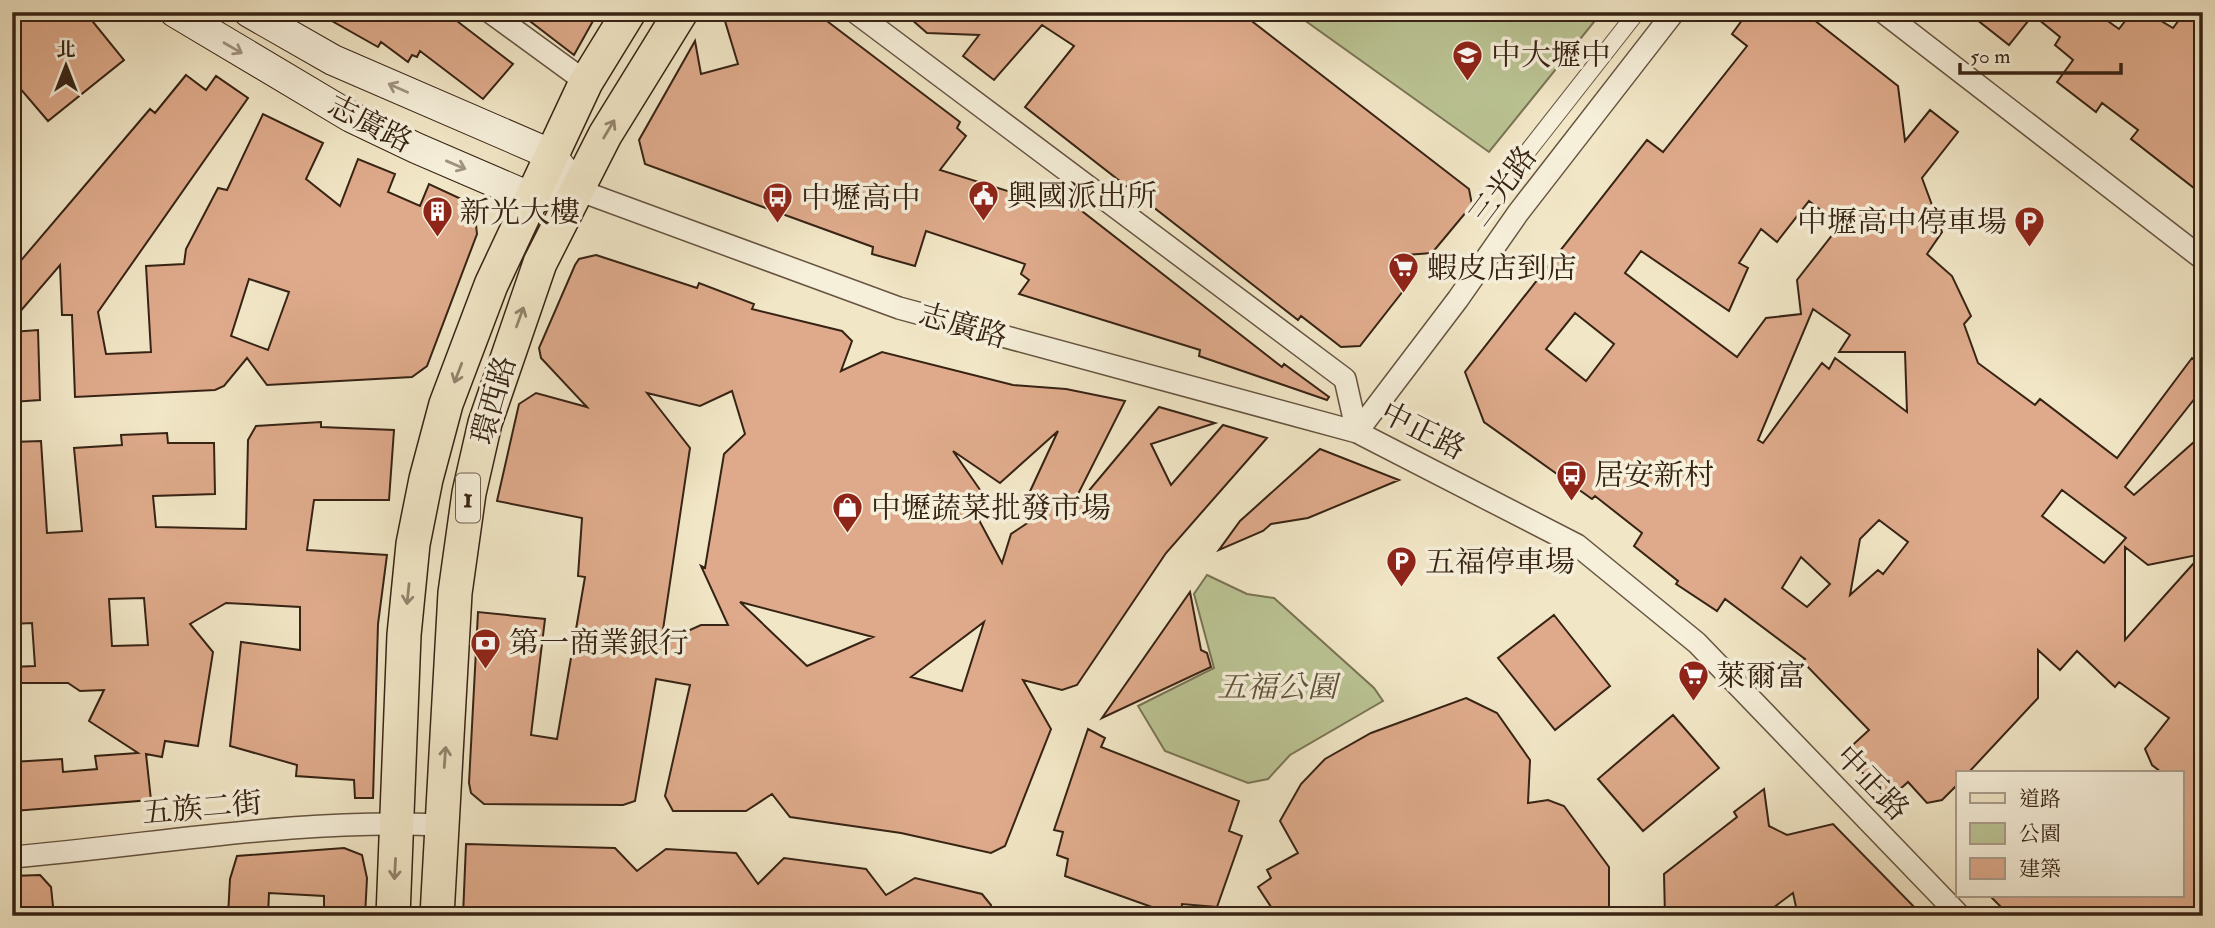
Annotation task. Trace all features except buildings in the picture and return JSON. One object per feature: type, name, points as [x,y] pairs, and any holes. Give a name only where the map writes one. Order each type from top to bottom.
[{"type":"main road","name":"志廣路","points":[[175,12],[351,117],[532,198],[579,190],[550,154],[333,60],[249,12]]},
{"type":"main road","name":"1","points":[[532,198],[550,154],[586,82],[629,12]]},
{"type":"main road","name":"1","points":[[579,190],[604,135],[681,12]]},
{"type":"main road","name":"環西路","points":[[437,916],[455,593],[469,493],[485,423],[504,360],[540,263],[579,190]]},
{"type":"main road","name":"環西路","points":[[393,916],[404,635],[413,544],[426,479],[446,404],[491,285],[532,198]]},
{"type":"street","points":[[490,12],[586,82]]},
{"type":"street","name":"中正路","points":[[855,12],[1345,379],[1357,432],[1577,545],[1697,643],[1960,916]]},
{"type":"street","points":[[1503,183],[1637,12]]},
{"type":"street","name":"三光路","points":[[1357,432],[1458,299],[1518,213],[1674,12]]},
{"type":"street","points":[[1883,12],[2203,259]]},
{"type":"street","name":"志廣路","points":[[579,190],[898,308],[1357,432]]},
{"type":"street","name":"五族二街","points":[[12,857],[206,836],[397,822],[441,825]]},
{"type":"green space","name":"中大壢中","points":[[1293,12],[1602,12],[1489,152]]},
{"type":"green space","name":"五福公園","points":[[1207,575],[1247,594],[1274,598],[1374,688],[1383,701],[1290,755],[1268,779],[1248,783],[1165,751],[1138,706],[1214,668],[1194,594]]},
{"type":"place","name":"中大壢中","points":[[1468,82]]},
{"type":"place","name":"興國派出所","points":[[984,223]]},
{"type":"place","name":"中壢高中","points":[[778,225]]},
{"type":"place","name":"新光大樓","points":[[437,239]]},
{"type":"place","name":"中壢高中停車場","points":[[2030,249]]},
{"type":"place","name":"蝦皮店到店","points":[[1404,295]]},
{"type":"place","name":"居安新村","points":[[1571,502]]},
{"type":"place","name":"中壢蔬菜批發市場","points":[[848,535]]},
{"type":"place","name":"五福停車場","points":[[1402,589]]},
{"type":"place","name":"第一商業銀行","points":[[486,670]]},
{"type":"place","name":"萊爾富","points":[[1693,703]]}]
